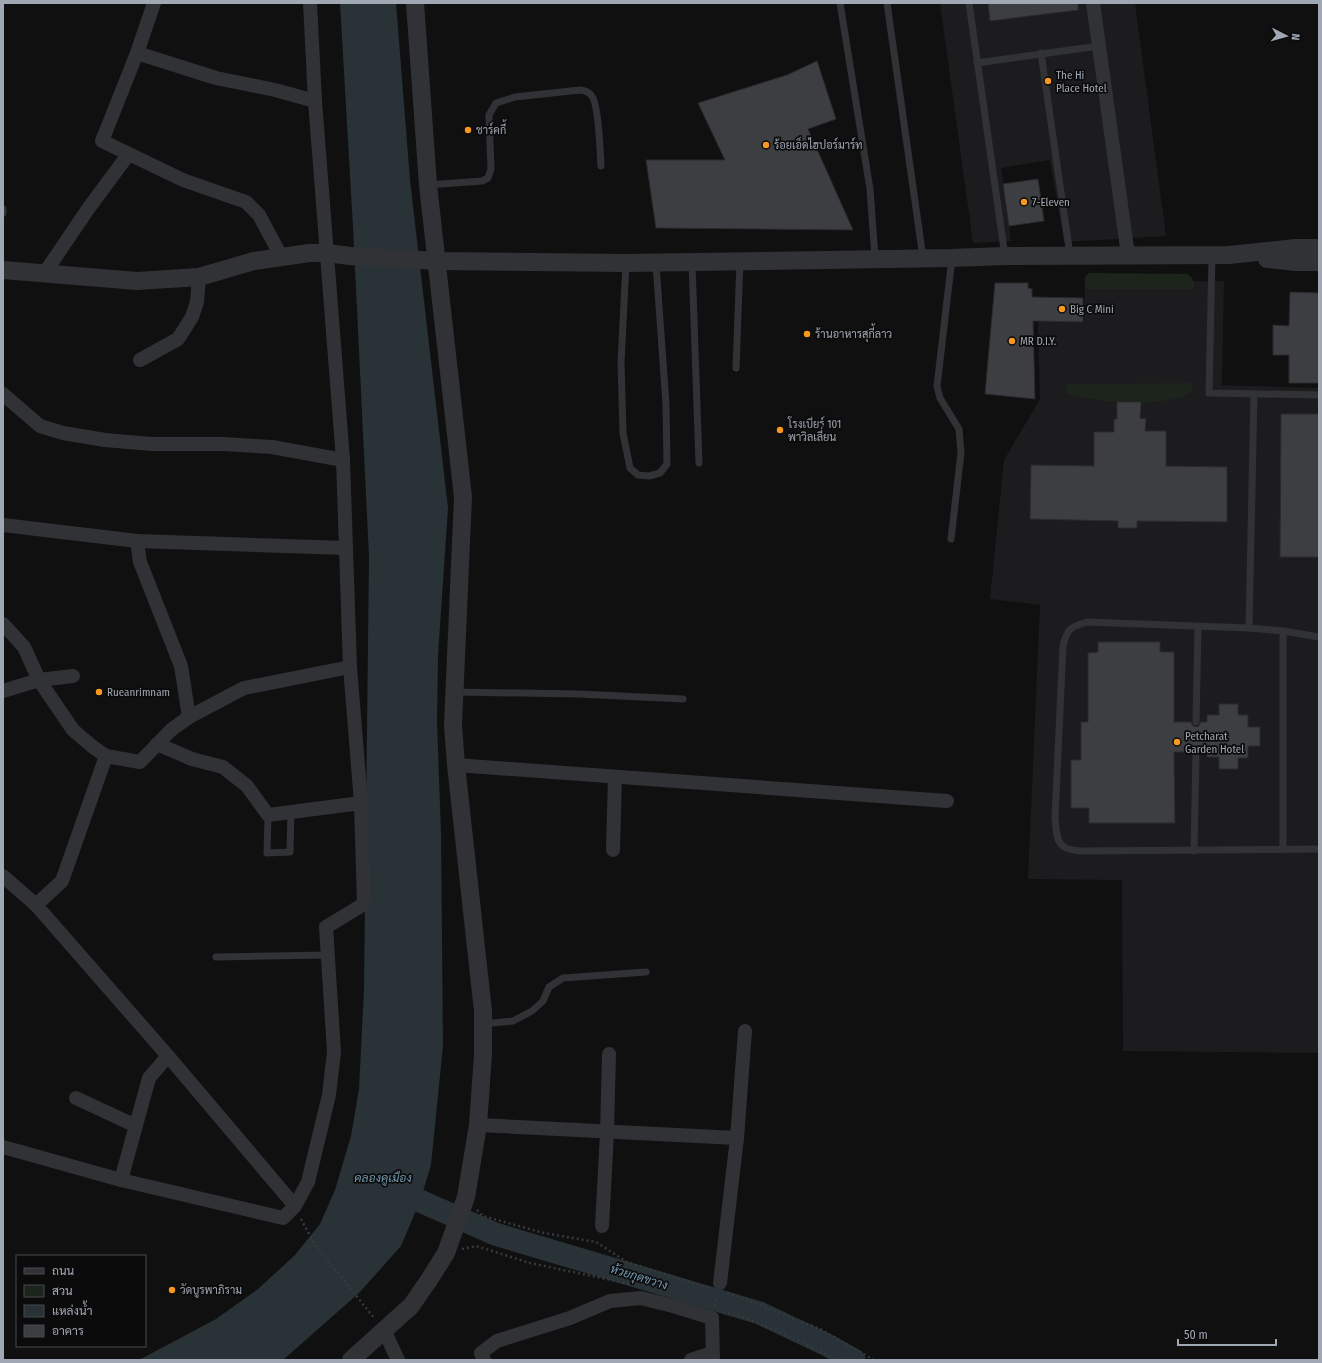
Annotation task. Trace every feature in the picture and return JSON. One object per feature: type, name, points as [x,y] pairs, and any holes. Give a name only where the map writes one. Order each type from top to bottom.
[{"type":"street","points":[[154,3],[137,53],[102,141],[128,155],[183,180],[246,202],[258,215],[281,256]]},
{"type":"street","points":[[3,1147],[121,1180],[283,1218],[295,1206],[308,1182],[329,1095],[334,1052],[326,927],[364,904],[361,803],[350,667],[343,460],[315,101],[310,3]]},
{"type":"street","points":[[351,1360],[410,1306],[446,1253],[466,1197],[478,1125],[483,1054],[483,1012],[453,725],[463,497],[432,260],[415,3]]},
{"type":"street","points":[[1093,3],[1128,255]]},
{"type":"street","points":[[137,53],[216,78],[275,90],[315,101]]},
{"type":"street","points":[[44,274],[88,209],[128,155]]},
{"type":"street","points":[[3,270],[137,281],[199,276],[254,261],[308,253],[432,260],[656,263],[1070,255],[1220,255],[1296,248],[1319,248]]},
{"type":"street","points":[[1220,255],[1296,262],[1319,262]]},
{"type":"street","points":[[140,360],[178,339],[192,317],[197,302],[199,276]]},
{"type":"street","points":[[3,394],[40,426],[63,433],[105,440],[152,444],[223,444],[272,447],[343,460]]},
{"type":"street","points":[[3,525],[137,540],[346,548]]},
{"type":"street","points":[[137,540],[140,562],[181,666],[189,717]]},
{"type":"street","points":[[3,624],[24,647],[39,680],[73,730],[106,756],[140,762],[171,730],[189,717],[244,688],[350,667]]},
{"type":"street","points":[[3,691],[39,680],[73,676]]},
{"type":"street","points":[[157,744],[192,759],[223,767],[247,786],[268,815],[361,803]]},
{"type":"street","points":[[36,905],[62,881],[106,756]]},
{"type":"street","points":[[456,764],[947,801]]},
{"type":"street","points":[[613,850],[615,777]]},
{"type":"street","points":[[3,876],[36,905],[168,1056],[295,1206]]},
{"type":"street","points":[[719,1289],[736,1138],[744,1031]]},
{"type":"street","points":[[602,1226],[607,1133],[609,1054]]},
{"type":"street","points":[[121,1180],[148,1078],[168,1056]]},
{"type":"street","points":[[76,1098],[136,1126]]},
{"type":"street","points":[[478,1125],[607,1133],[736,1138]]},
{"type":"street","points":[[484,1360],[481,1353],[497,1342],[570,1318],[610,1301],[641,1298],[712,1318],[713,1357],[691,1360]]},
{"type":"street","points":[[384,1330],[398,1360]]},
{"type":"lane","points":[[840,3],[870,189],[876,259]]},
{"type":"lane","points":[[887,3],[923,258]]},
{"type":"lane","points":[[969,3],[1005,256]]},
{"type":"lane","points":[[977,62],[1099,46]]},
{"type":"lane","points":[[1041,53],[1070,255]]},
{"type":"lane","points":[[428,185],[482,181],[488,178],[491,169],[489,116],[496,103],[515,97],[580,90],[587,91],[592,97],[596,107],[601,166]]},
{"type":"lane","points":[[1220,255],[1209,394],[1319,395]]},
{"type":"lane","points":[[951,539],[961,453],[959,429],[940,398],[937,386],[952,258]]},
{"type":"lane","points":[[692,262],[699,463]]},
{"type":"lane","points":[[736,368],[740,262]]},
{"type":"lane","points":[[626,263],[621,362],[623,433],[630,468],[638,475],[649,476],[660,473],[667,464],[666,404],[656,263]]},
{"type":"lane","points":[[1249,628],[1254,394]]},
{"type":"lane","points":[[1319,637],[1283,631],[1249,628],[1087,622],[1072,626],[1066,634],[1063,646],[1055,817],[1056,837],[1062,846],[1071,850],[1194,851],[1319,849]]},
{"type":"lane","points":[[1196,722],[1198,627]]},
{"type":"lane","points":[[1283,631],[1283,850]]},
{"type":"lane","points":[[455,692],[579,694],[683,699]]},
{"type":"lane","points":[[1194,851],[1196,752]]},
{"type":"lane","points":[[268,815],[266,853],[290,852],[291,812]]},
{"type":"lane","points":[[216,957],[328,955]]},
{"type":"lane","points":[[483,1024],[513,1020],[532,1011],[543,1001],[549,986],[563,978],[646,972]]},
{"type":"path","points":[[466,1197],[483,1216],[544,1233],[596,1242],[627,1262],[719,1289],[822,1330],[874,1360]]},
{"type":"path","points":[[295,1206],[315,1245],[364,1304]]},
{"type":"path","points":[[715,1310],[719,1289]]},
{"type":"shaded area","name":"The Hi Place Hotel","points":[[940,3],[1135,3],[1166,236],[1064,242],[1050,160],[1001,168],[1011,241],[973,243]]},
{"type":"shaded area","name":"Petcharat Garden Hotel","points":[[1224,281],[1222,385],[1319,388],[1319,1053],[1123,1051],[1122,880],[1028,879],[1040,605],[990,599],[1004,460],[1040,399],[1038,322],[1084,322],[1085,282]]},
{"type":"green space","points":[[1089,273],[1187,274],[1194,282],[1195,289],[1085,289],[1085,277]]},
{"type":"green space","points":[[1192,383],[1192,392],[1165,401],[1130,403],[1112,402],[1079,397],[1066,393],[1066,384]]},
{"type":"water","name":"คลองคูเมือง","points":[[340,3],[396,3],[410,180],[448,508],[438,655],[437,722],[441,833],[443,1046],[431,1165],[420,1201],[401,1246],[359,1293],[283,1360],[139,1360],[216,1319],[258,1289],[295,1255],[320,1224],[335,1190],[351,1136],[359,1089],[364,989],[369,557],[353,227]]},
{"type":"building","points":[[988,3],[1078,3],[1078,10],[990,21]]},
{"type":"building","name":"ร้อยเอ็ดไฮปอร์มาร์ท","points":[[817,61],[836,119],[808,129],[853,230],[656,228],[646,160],[725,160],[698,103],[787,75]]},
{"type":"building","name":"7-Eleven","points":[[1038,179],[1044,221],[1009,226],[1003,184]]},
{"type":"building","name":"MR D.I.Y.","points":[[995,283],[1028,283],[1028,288],[1032,289],[1032,297],[1083,298],[1083,322],[1033,321],[1035,399],[985,394]]},
{"type":"building","points":[[1290,292],[1319,293],[1319,383],[1289,383],[1289,355],[1273,355],[1273,325],[1289,326]]},
{"type":"building","points":[[1117,402],[1141,402],[1140,418],[1146,419],[1145,431],[1166,431],[1166,466],[1227,467],[1227,522],[1137,521],[1137,528],[1118,528],[1118,521],[1030,519],[1031,465],[1094,466],[1094,432],[1114,432],[1114,419],[1117,419]]},
{"type":"building","points":[[1281,414],[1319,414],[1319,557],[1280,557]]},
{"type":"building","points":[[1098,642],[1160,642],[1160,652],[1174,652],[1174,722],[1191,722],[1193,726],[1198,727],[1201,722],[1207,722],[1207,715],[1219,715],[1219,704],[1238,704],[1238,715],[1248,715],[1248,727],[1260,727],[1260,746],[1248,746],[1248,758],[1238,758],[1238,769],[1219,769],[1219,757],[1207,757],[1207,752],[1201,752],[1200,749],[1196,747],[1193,748],[1191,752],[1174,752],[1175,823],[1089,823],[1089,808],[1071,808],[1071,760],[1081,760],[1081,722],[1088,722],[1088,653],[1098,652]]},
{"type":"waterway","name":"ห้วยกุดขวาง","points":[[420,1201],[495,1234],[760,1313],[829,1346],[854,1360]]},
{"type":"place","name":"The Hi Place Hotel","points":[[1048,81]]},
{"type":"place","name":"ชาร์คกึ้","points":[[468,130]]},
{"type":"place","name":"ร้อยเอ็ดไฮปอร์มาร์ท","points":[[766,145]]},
{"type":"place","name":"7-Eleven","points":[[1024,202]]},
{"type":"place","name":"Big C Mini","points":[[1062,309]]},
{"type":"place","name":"ร้านอาหารสุกี้ลาว","points":[[807,334]]},
{"type":"place","name":"MR D.I.Y.","points":[[1012,341]]},
{"type":"place","name":"โรงเบียร์ 101 พาวิลเลี่ยน","points":[[780,430]]},
{"type":"place","name":"Rueanrimnam","points":[[99,692]]},
{"type":"place","name":"Petcharat Garden Hotel","points":[[1177,742]]},
{"type":"place","name":"วัดบูรพาภิราม","points":[[172,1290]]}]
